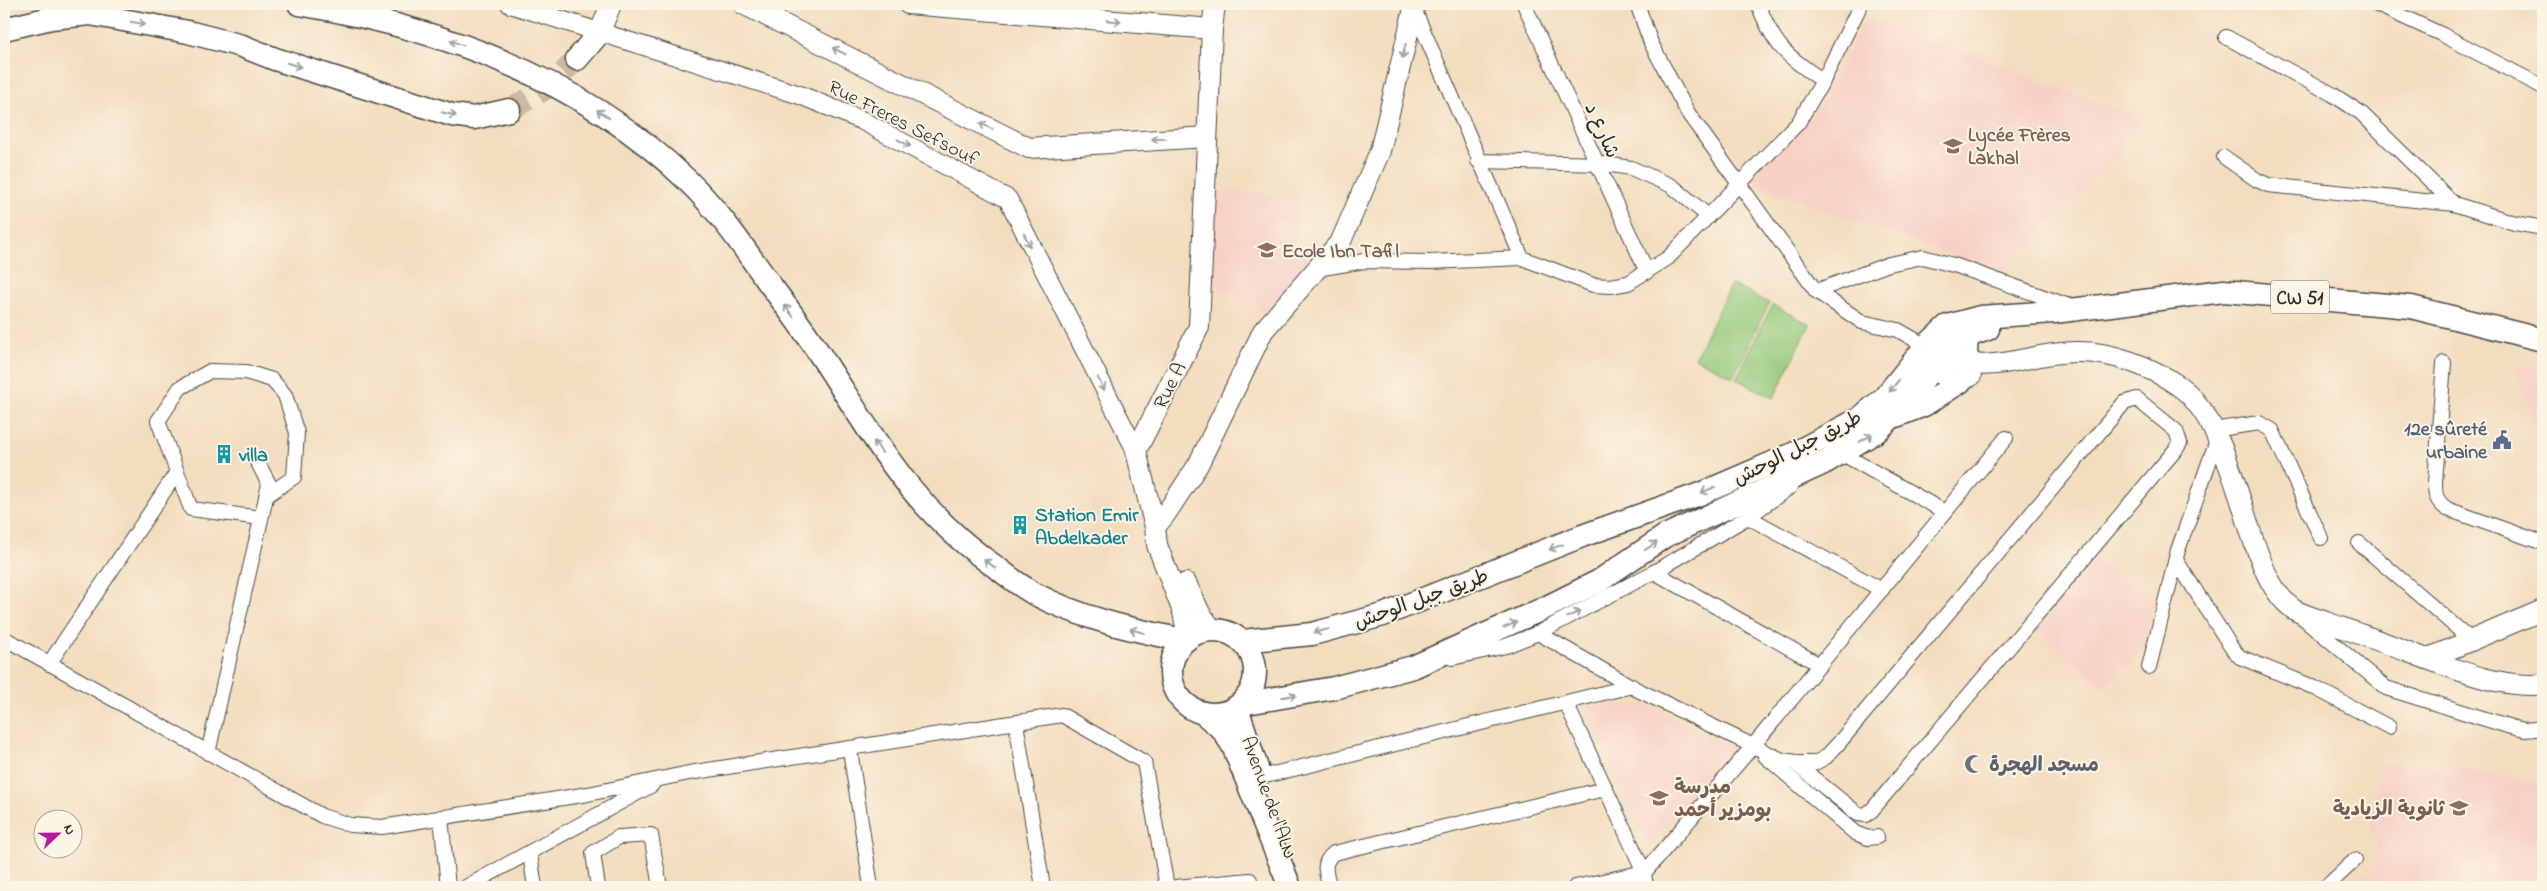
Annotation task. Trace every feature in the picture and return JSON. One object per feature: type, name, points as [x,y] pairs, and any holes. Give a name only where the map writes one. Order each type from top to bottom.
[{"type":"main road","points":[[299,4],[430,33],[490,55],[578,97],[643,141],[688,181],[715,210],[812,343],[877,446],[914,495],[951,534],[1031,592],[1057,604],[1095,619],[1186,639]]},
{"type":"main road","points":[[577,58],[600,32],[611,4]]},
{"type":"main road","points":[[908,4],[1212,29]]},
{"type":"main road","name":"Rue A","points":[[1136,451],[1199,327],[1212,29],[1216,4]]},
{"type":"main road","points":[[746,6],[1030,148],[1207,137]]},
{"type":"main road","points":[[1155,526],[1165,515],[1198,465],[1263,331],[1341,241],[1366,188],[1380,151],[1414,6]]},
{"type":"main road","points":[[4,28],[51,18],[90,14],[211,37],[452,115],[474,118],[509,110]]},
{"type":"main road","name":"طريق جبل الوحش","points":[[1242,641],[1312,634],[1383,614],[1582,536],[1700,494],[1793,454],[1859,419],[1927,358],[1947,326],[1980,317],[2054,312],[2224,291],[2411,307],[2543,340]]},
{"type":"main road","points":[[1893,418],[1927,358],[1967,336],[2054,312]]},
{"type":"main road","points":[[1833,458],[1877,431],[1893,418],[1924,405],[1965,373],[1967,336]]},
{"type":"main road","points":[[1927,358],[1950,380],[1965,373],[1998,364],[2074,352],[2111,356],[2164,376],[2195,400],[2215,435],[2263,568],[2277,592],[2294,610],[2427,659],[2498,681],[2518,684],[2543,684]]},
{"type":"main road","points":[[1136,451],[1155,526],[1157,545],[1184,612],[1186,639]]},
{"type":"main road","name":"طريق جبل الوحش","points":[[1239,706],[1334,688],[1412,667],[1545,608],[1599,581],[1665,536],[1833,458]]},
{"type":"main road","points":[[1155,526],[1168,539],[1195,605],[1212,629]]},
{"type":"main road","points":[[2427,659],[2543,610]]},
{"type":"main road","points":[[1203,713],[1226,712],[1239,706],[1252,690],[1256,672],[1253,655],[1242,641],[1228,632],[1212,629],[1203,630],[1186,639],[1174,656],[1171,675],[1173,684],[1182,700],[1203,713],[1222,729],[1233,746],[1290,887]]},
{"type":"main road","name":"Avenue de l'ALN","points":[[1239,706],[1261,777],[1304,887]]},
{"type":"street","name":"Rue Freres Sefsouf","points":[[510,4],[800,95],[861,120],[1008,199],[1036,258],[1136,451]]},
{"type":"street","name":"شارع د","points":[[1524,4],[1647,272]]},
{"type":"street","points":[[1637,4],[1651,43],[1688,113],[1816,291],[1862,322],[1898,330],[1927,358]]},
{"type":"street","points":[[1758,4],[1776,43],[1790,57],[1823,81]]},
{"type":"street","points":[[1317,269],[1364,261],[1430,262],[1522,258],[1593,285],[1610,286],[1628,283],[1668,258],[1798,123],[1823,81],[1861,4]]},
{"type":"street","points":[[2375,4],[2443,35],[2543,87]]},
{"type":"street","points":[[1414,6],[1478,161],[1522,258]]},
{"type":"street","points":[[2226,37],[2332,94],[2361,113],[2454,204]]},
{"type":"street","points":[[2224,157],[2257,180],[2268,185],[2454,204],[2515,223],[2543,228]]},
{"type":"street","points":[[1478,161],[1597,164],[1631,168],[1672,186],[1708,216]]},
{"type":"street","points":[[1816,291],[1889,264],[1923,257],[1964,268],[2077,309]]},
{"type":"street","points":[[2444,363],[2435,482],[2435,494],[2439,503],[2447,508],[2543,542]]},
{"type":"street","points":[[261,518],[191,509],[158,420],[180,388],[210,371],[246,372],[272,380],[285,396],[297,433],[294,477],[266,496]]},
{"type":"street","points":[[1538,633],[1632,686],[1780,759],[1815,762],[1826,757],[2124,403],[2137,399],[2176,431],[2180,443],[2177,448],[1872,810],[1866,815],[1858,814],[1792,761]]},
{"type":"street","points":[[2148,666],[2176,560],[2215,435],[2260,423],[2272,430],[2321,538]]},
{"type":"street","points":[[1632,887],[1753,746],[2006,438]]},
{"type":"street","points":[[1833,458],[1945,512]]},
{"type":"street","name":"طريق جبل الوحش","points":[[1412,667],[1506,646],[1538,633],[1654,572],[1748,517],[1833,458]]},
{"type":"street","points":[[208,753],[266,496],[268,484],[257,461]]},
{"type":"street","points":[[49,664],[177,472]]},
{"type":"street","points":[[1748,517],[1882,590]]},
{"type":"street","points":[[2359,543],[2471,640]]},
{"type":"street","points":[[2176,560],[2233,650],[2240,657],[2313,686],[2389,727]]},
{"type":"street","points":[[1654,572],[1820,665]]},
{"type":"street","points":[[2294,610],[2386,688],[2511,727],[2525,730],[2543,728]]},
{"type":"street","points":[[4,638],[322,816],[350,825],[382,827],[588,794],[663,779],[1062,715],[1144,762],[1167,887]]},
{"type":"street","points":[[1261,777],[1632,686]]},
{"type":"street","points":[[1566,703],[1644,872],[1646,887]]},
{"type":"street","points":[[1016,723],[1042,887]]},
{"type":"street","points":[[1753,746],[1855,832],[1868,838],[1877,836]]},
{"type":"street","points":[[850,750],[871,887]]},
{"type":"street","points":[[466,887],[530,854],[663,779]]},
{"type":"street","points":[[1330,887],[1324,869],[1328,857],[1334,852],[1605,789]]},
{"type":"street","points":[[441,817],[448,887]]},
{"type":"street","points":[[598,887],[593,853],[619,837],[652,835],[660,887]]},
{"type":"street","points":[[530,854],[535,887]]},
{"type":"street","points":[[2326,887],[2355,860]]},
{"type":"street","points":[[1575,887],[1644,872]]},
{"type":"street","points":[[1176,887],[1250,880]]},
{"type":"shaded area","name":"Lycée Frères Lakhal","points":[[1865,20],[1882,23],[2145,119],[2121,143],[2125,149],[2008,265],[2004,274],[1748,182],[1806,123],[1820,105]]},
{"type":"shaded area","name":"Ecole Ibn Tafil","points":[[1217,190],[1299,196],[1297,245],[1319,247],[1319,254],[1265,314],[1212,281]]},
{"type":"shaded area","points":[[2516,366],[2543,368],[2543,455]]},
{"type":"shaded area","points":[[2094,560],[2155,601],[2143,647],[2103,688],[2033,627]]},
{"type":"shaded area","name":"مدرسة بومزير أحمد","points":[[1619,699],[1623,705],[1653,704],[1656,709],[1733,748],[1649,847],[1585,709]]},
{"type":"shaded area","name":"ثانوية الزيادية","points":[[2381,764],[2437,766],[2543,783],[2543,887],[2335,887],[2370,873],[2375,876],[2376,833],[2370,832]]},
{"type":"green space","points":[[1731,284],[1769,303],[1733,377],[1695,358]]},
{"type":"green space","points":[[1772,305],[1810,324],[1774,398],[1736,379]]},
{"type":"tunnel","points":[[509,110],[546,89],[577,59]]},
{"type":"place","name":"Lycée Frères Lakhal","points":[[1953,146]]},
{"type":"place","name":"Ecole Ibn Tafil","points":[[1267,250]]},
{"type":"place","name":"12e sûreté urbaine","points":[[2502,440]]},
{"type":"place","name":"villa","points":[[224,454]]},
{"type":"place","name":"Station Emir Abdelkader","points":[[1020,525]]},
{"type":"place","name":"مسجد الهجرة","points":[[1974,764]]},
{"type":"place","name":"مدرسة بومزير أحمد","points":[[1659,798]]},
{"type":"place","name":"ثانوية الزيادية","points":[[2459,808]]}]
